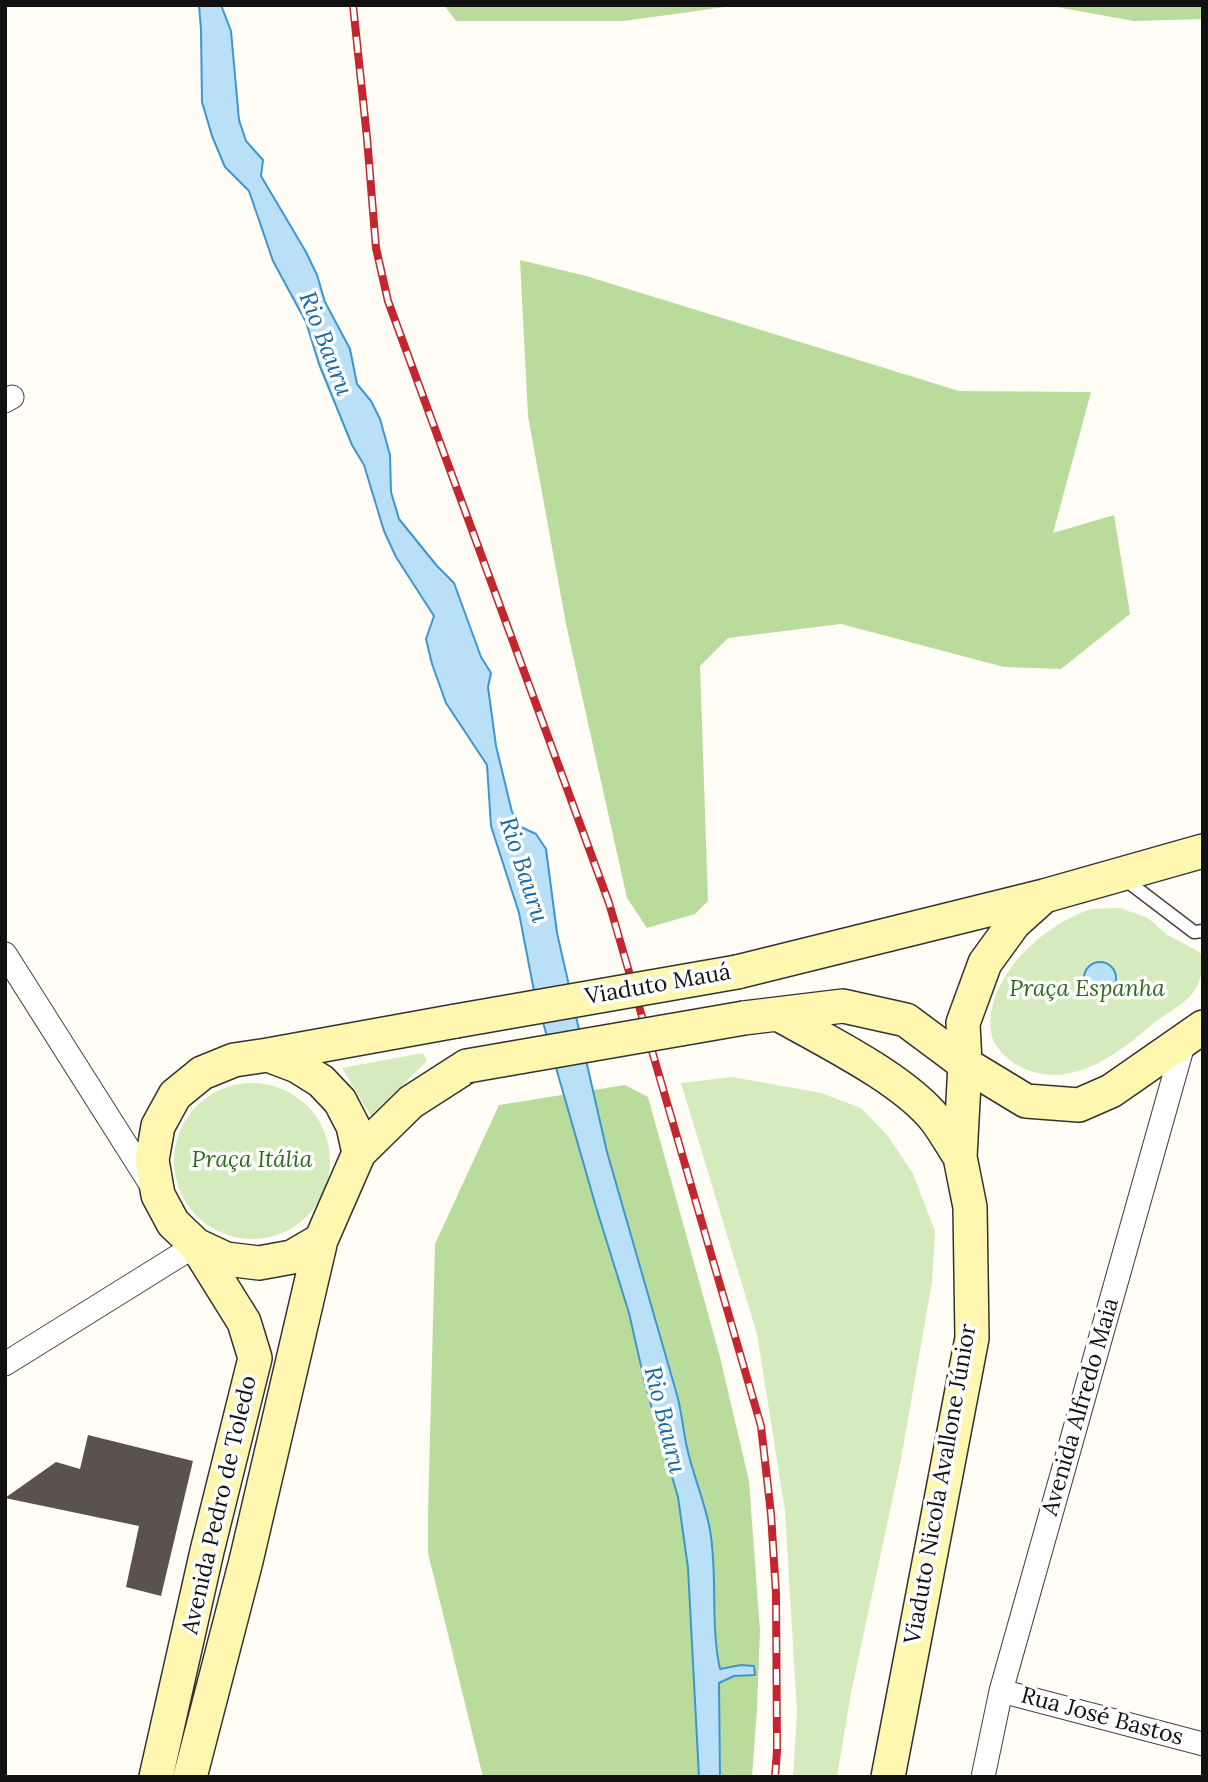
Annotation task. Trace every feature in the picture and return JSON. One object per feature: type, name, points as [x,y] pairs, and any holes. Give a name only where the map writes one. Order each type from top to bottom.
[{"type":"main road","points":[[965,1064],[963,1023],[985,963],[1014,923],[1044,896],[1203,851]]},
{"type":"main road","name":"Viaduto Mauá","points":[[268,1055],[737,972],[1044,896]]},
{"type":"main road","points":[[778,1014],[844,1006],[906,1020],[965,1064],[1026,1101],[1079,1105],[1111,1091],[1194,1033]]},
{"type":"main road","points":[[778,1014],[848,1053],[907,1092],[935,1119],[960,1157]]},
{"type":"main road","name":"Viaduto Mauá","points":[[359,1153],[411,1102],[467,1066],[778,1014]]},
{"type":"main road","points":[[268,1055],[297,1066],[321,1081],[340,1101],[353,1126],[359,1153],[321,1240],[292,1257],[259,1263],[226,1259],[196,1245],[173,1223],[158,1195],[152,1160],[158,1126],[175,1096],[202,1073],[234,1059],[268,1055]]},
{"type":"main road","name":"Viaduto Nicola Avallone Júnior","points":[[888,1777],[972,1338],[970,1207],[960,1157],[965,1064]]},
{"type":"main road","name":"Avenida Pedro de Toledo","points":[[190,1777],[246,1561],[321,1240]]},
{"type":"main road","name":"Avenida Pedro de Toledo","points":[[156,1777],[207,1551],[255,1358],[244,1322],[196,1245]]},
{"type":"street","points":[[5,954],[158,1195]]},
{"type":"street","name":"Avenida Alfredo Maia","points":[[983,1777],[1001,1690],[1194,1033]]},
{"type":"street","points":[[5,1364],[196,1245]]},
{"type":"street","name":"Rua José Bastos","points":[[1001,1690],[1203,1744]]},
{"type":"lane","points":[[1119,875],[1194,932],[1203,931]]},
{"type":"green space","points":[[444,5],[739,5],[624,21],[456,21]]},
{"type":"green space","points":[[1045,5],[1203,5],[1203,19],[1134,21]]},
{"type":"green space","points":[[520,260],[586,276],[959,391],[1091,392],[1053,533],[1114,515],[1130,614],[1061,669],[1004,667],[841,624],[728,638],[700,666],[708,901],[695,914],[647,928],[627,898],[566,624],[528,416]]},
{"type":"green space","name":"Praça Espanha","points":[[1120,908],[1148,918],[1167,935],[1203,956],[1199,983],[1194,992],[1118,1051],[1084,1069],[1048,1075],[1029,1071],[1011,1061],[995,1044],[991,1031],[997,993],[1006,975],[1033,944],[1066,920],[1091,909]]},
{"type":"green space","points":[[423,1053],[427,1061],[371,1116],[342,1068]]},
{"type":"green space","points":[[732,1077],[821,1093],[861,1108],[888,1136],[913,1174],[935,1231],[932,1282],[901,1459],[851,1693],[837,1777],[793,1777],[797,1712],[785,1511],[757,1334],[681,1083]]},
{"type":"green space","name":"Praça Itália","points":[[252,1083],[282,1089],[307,1106],[324,1131],[330,1161],[324,1191],[307,1216],[282,1233],[252,1239],[222,1233],[197,1216],[180,1191],[174,1161],[180,1131],[197,1106],[222,1089]]},
{"type":"green space","points":[[625,1085],[648,1097],[720,1357],[749,1481],[760,1631],[752,1777],[483,1777],[428,1553],[435,1244],[499,1105]]},
{"type":"water","name":"Rio Bauru","points":[[199,5],[221,5],[231,31],[239,120],[246,141],[263,160],[261,176],[306,252],[317,275],[325,302],[350,349],[357,384],[371,401],[380,419],[390,455],[391,492],[399,519],[454,583],[481,657],[491,673],[488,687],[496,746],[512,812],[521,827],[536,834],[546,849],[557,933],[607,1152],[677,1395],[690,1458],[708,1520],[714,1565],[715,1635],[720,1669],[741,1665],[754,1666],[755,1675],[734,1676],[719,1683],[720,1777],[699,1777],[688,1568],[678,1497],[646,1388],[629,1313],[534,991],[519,913],[491,826],[487,765],[446,703],[426,639],[434,616],[396,557],[384,531],[364,465],[352,445],[319,364],[306,322],[273,261],[249,191],[225,167],[212,136],[202,102]]},
{"type":"water","points":[[1100,962],[1111,967],[1116,978],[1111,989],[1100,994],[1089,989],[1084,978],[1089,967]]},
{"type":"building","points":[[88,1435],[193,1461],[161,1596],[126,1587],[139,1526],[5,1498],[56,1462],[80,1469]]},
{"type":"railway","points":[[353,5],[376,248],[388,301],[609,903],[761,1426],[771,1514],[776,1594],[775,1777]]}]
